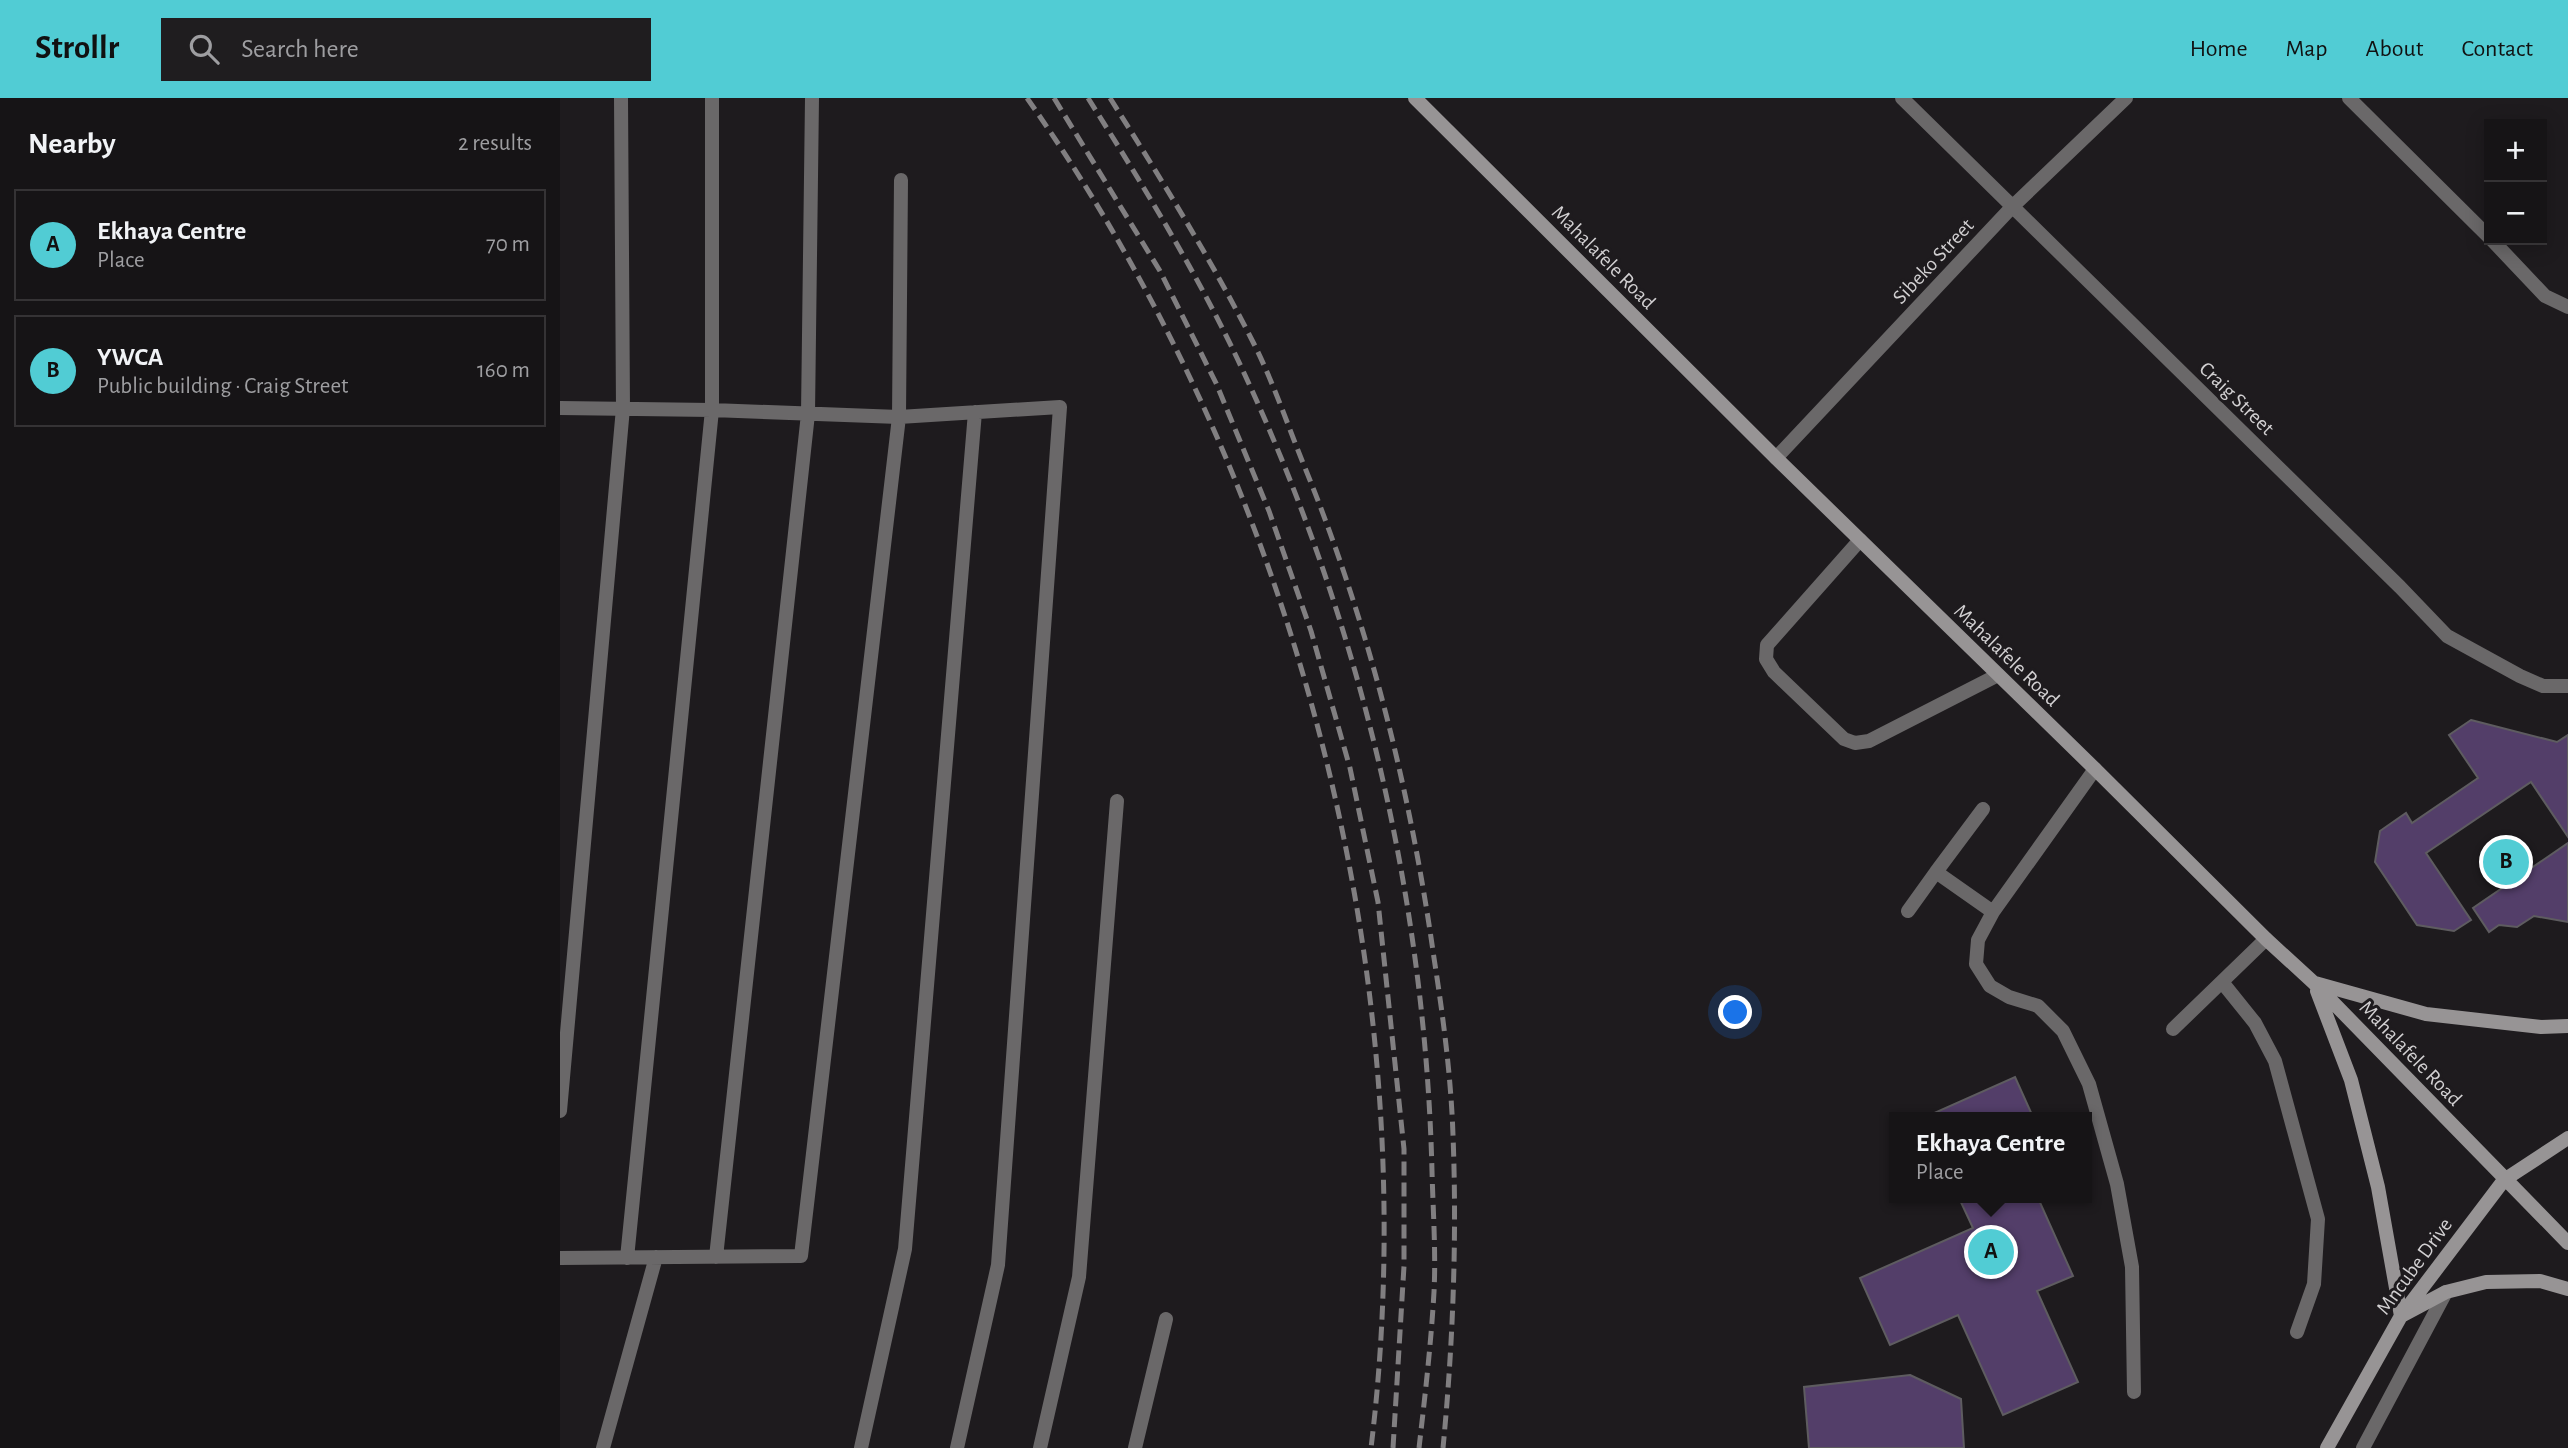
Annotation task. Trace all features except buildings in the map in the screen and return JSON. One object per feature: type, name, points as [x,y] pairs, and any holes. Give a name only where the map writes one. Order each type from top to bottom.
[{"type":"main road","name":"Mahalafele Road","points":[[1415,98],[1776,458],[2314,983],[2568,1243]]},
{"type":"main road","points":[[2314,983],[2426,1014],[2541,1027],[2568,1026]]},
{"type":"main road","points":[[2314,983],[2351,1080],[2378,1187],[2401,1316],[2445,1292],[2486,1282],[2540,1281],[2568,1289]]},
{"type":"main road","name":"Mncube Drive","points":[[2327,1448],[2401,1316],[2504,1180],[2568,1138]]},
{"type":"street","points":[[560,1111],[623,408],[621,98]]},
{"type":"street","points":[[628,1258],[712,410],[712,98]]},
{"type":"street","points":[[716,1257],[808,414],[812,98]]},
{"type":"street","name":"Craig Street","points":[[1902,98],[2447,636],[2520,676],[2543,685],[2568,686]]},
{"type":"street","name":"Sibeko Street","points":[[1776,458],[2012,207],[2126,98]]},
{"type":"street","points":[[2349,98],[2484,231]]},
{"type":"street","points":[[560,1258],[801,1256],[899,417],[901,180]]},
{"type":"street","points":[[2498,245],[2545,296],[2568,307]]},
{"type":"street","points":[[560,408],[899,417],[1060,407],[998,1265],[957,1448]]},
{"type":"street","points":[[861,1448],[905,1249],[975,412]]},
{"type":"street","points":[[1860,540],[1768,645],[1766,659],[1774,672],[1844,739],[1855,743],[1869,741],[1998,675]]},
{"type":"street","points":[[2095,769],[1993,912],[1978,940],[1976,964],[1990,986],[2009,998],[2038,1006],[2063,1031],[2089,1084],[2117,1184],[2132,1267],[2134,1392]]},
{"type":"street","points":[[1041,1448],[1079,1277],[1117,801]]},
{"type":"street","points":[[1908,911],[1983,809]]},
{"type":"street","points":[[1936,872],[1993,912]]},
{"type":"street","points":[[2173,1029],[2266,939]]},
{"type":"street","points":[[2222,982],[2255,1023],[2275,1061],[2318,1219],[2314,1284],[2297,1332]]},
{"type":"street","points":[[603,1448],[656,1257]]},
{"type":"street","points":[[2364,1448],[2445,1292]]},
{"type":"street","points":[[1135,1448],[1166,1319]]},
{"type":"railway","points":[[1027,98],[1122,247],[1203,405],[1270,571],[1322,742],[1358,917],[1379,1094],[1384,1272],[1371,1448]]},
{"type":"railway","points":[[1054,98],[1160,271],[1216,383],[1269,511],[1311,631],[1350,768],[1378,902],[1404,1149],[1404,1266],[1393,1448]]},
{"type":"railway","points":[[1088,98],[1203,291],[1237,358],[1280,454],[1317,552],[1350,653],[1377,754],[1399,857],[1427,1066],[1435,1277],[1419,1448]]},
{"type":"railway","points":[[1110,98],[1203,250],[1261,358],[1348,583],[1384,706],[1413,831],[1424,894],[1450,1091],[1454,1252],[1452,1331],[1443,1448]]},
{"type":"place","name":"YWCA","points":[[2506,862]]},
{"type":"place","name":"Ekhaya Centre","points":[[1991,1252]]}]
